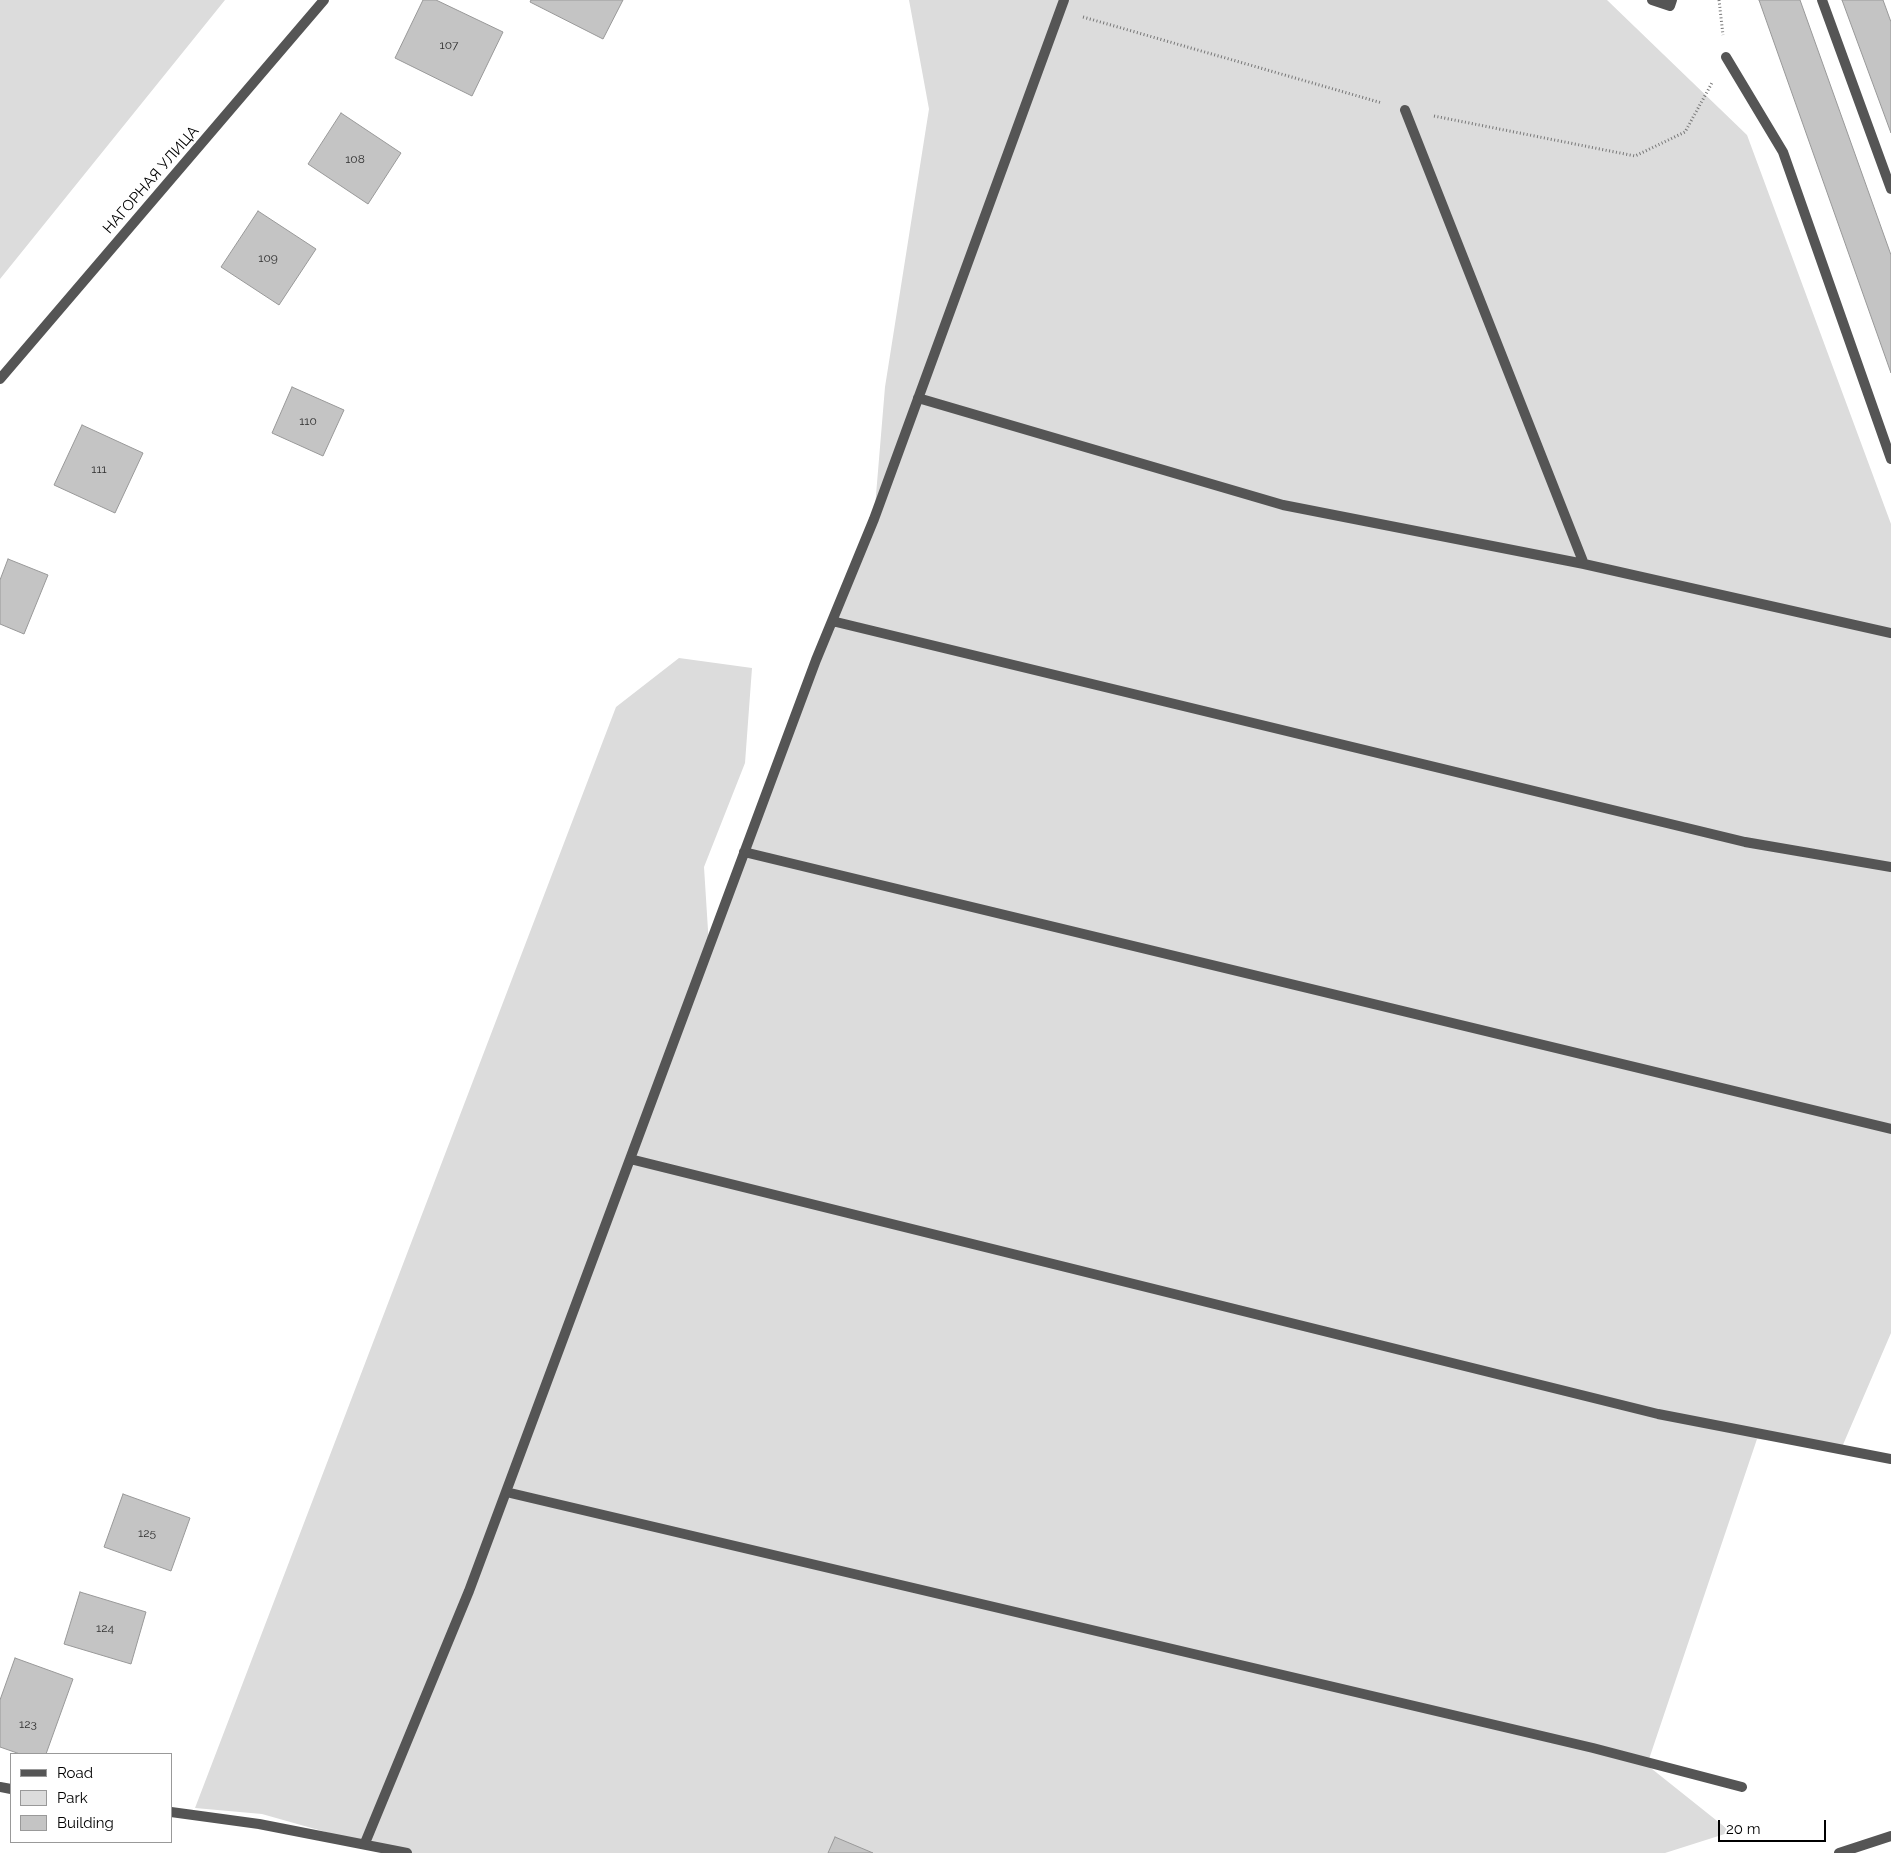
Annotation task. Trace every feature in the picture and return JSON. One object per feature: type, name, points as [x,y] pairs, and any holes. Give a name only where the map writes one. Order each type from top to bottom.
[{"type":"street","name":"НАГОРНАЯ УЛИЦА","points":[[0,379],[324,0]]},
{"type":"street","points":[[1652,0],[1670,6],[1672,0]]},
{"type":"street","points":[[1822,0],[1891,189]]},
{"type":"street","points":[[365,1843],[469,1591],[744,852],[832,621],[874,519],[1063,5]]},
{"type":"street","points":[[1726,57],[1783,152],[1891,458]]},
{"type":"street","points":[[1405,110],[1584,564]]},
{"type":"street","points":[[918,398],[1283,505],[1584,564],[1891,633]]},
{"type":"street","points":[[832,621],[1745,842],[1891,867]]},
{"type":"street","points":[[744,852],[1891,1129]]},
{"type":"street","points":[[630,1159],[1658,1414],[1891,1459]]},
{"type":"street","points":[[506,1492],[1573,1744],[1742,1787]]},
{"type":"street","points":[[172,1812],[258,1824],[365,1843],[407,1853]]},
{"type":"street","points":[[1839,1853],[1891,1836]]},
{"type":"path","points":[[1063,5],[1405,110],[1635,156],[1685,132],[1726,57],[1719,0]]},
{"type":"green space","points":[[0,0],[225,0],[0,279]]},
{"type":"green space","points":[[909,0],[1607,0],[1747,135],[1891,524],[1891,1333],[1842,1447],[1757,1439],[1647,1765],[1731,1832],[1665,1853],[400,1853],[262,1814],[195,1808],[616,707],[679,658],[752,668],[745,763],[704,867],[709,946],[874,519],[885,387],[929,109]]},
{"type":"building","points":[[423,0],[436,0],[503,32],[472,96],[395,58]]},
{"type":"building","points":[[531,0],[623,0],[603,39],[530,2]]},
{"type":"building","points":[[1759,0],[1800,0],[1891,255],[1891,373]]},
{"type":"building","points":[[1842,0],[1883,0],[1891,22],[1891,133]]},
{"type":"building","points":[[341,113],[401,153],[368,204],[308,164]]},
{"type":"building","points":[[258,211],[316,249],[279,305],[221,267]]},
{"type":"building","points":[[292,387],[344,410],[323,456],[272,433]]},
{"type":"building","points":[[82,425],[143,453],[115,513],[54,485]]},
{"type":"building","points":[[8,559],[48,575],[24,634],[0,624],[0,580]]},
{"type":"building","points":[[123,1494],[190,1518],[171,1571],[104,1547]]},
{"type":"building","points":[[80,1592],[146,1612],[131,1664],[64,1644]]},
{"type":"building","points":[[15,1658],[73,1679],[46,1753],[17,1753],[0,1747],[0,1700]]},
{"type":"building","points":[[835,1837],[873,1853],[828,1853]]}]
